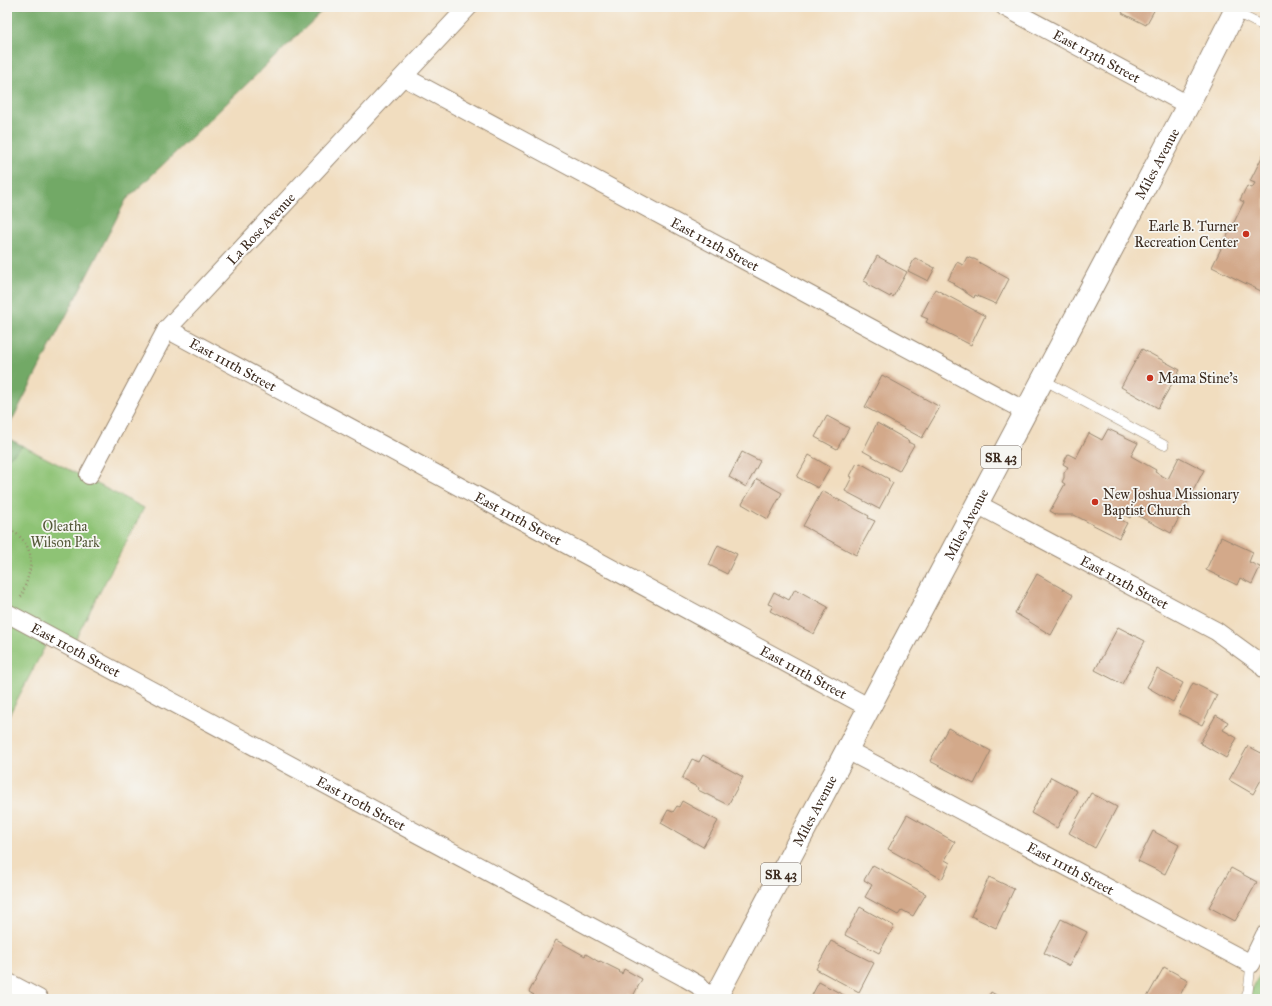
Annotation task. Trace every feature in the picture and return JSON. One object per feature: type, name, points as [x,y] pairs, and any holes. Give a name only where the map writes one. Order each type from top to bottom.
[{"type":"main road","name":"Miles Avenue","points":[[715,999],[1188,105],[1236,9]]},
{"type":"street","name":"La Rose Avenue","points":[[89,475],[167,329],[468,7]]},
{"type":"street","name":"East 113th Street","points":[[1005,7],[1188,105]]},
{"type":"street","name":"East 112th Street","points":[[404,77],[1026,411]]},
{"type":"street","name":"East 111th Street","points":[[167,329],[870,708]]},
{"type":"street","name":"East 112th Street","points":[[977,504],[1216,631],[1260,663],[1265,669]]},
{"type":"street","name":"East 110th Street","points":[[7,613],[698,984],[711,999]]},
{"type":"street","name":"East 111th Street","points":[[848,750],[1251,964]]},
{"type":"street","points":[[1251,964],[1265,935]]},
{"type":"street","points":[[7,982],[39,999]]},
{"type":"lane","points":[[1236,9],[1265,27]]},
{"type":"lane","points":[[1042,379],[1164,445]]},
{"type":"lane","points":[[1245,999],[1248,992],[1251,964]]},
{"type":"path","points":[[7,527],[16,533],[29,548],[32,563],[22,595]]},
{"type":"green space","points":[[7,7],[327,7],[126,200],[7,430]]},
{"type":"green space","name":"Oleatha Wilson Park","points":[[7,438],[144,508],[71,647],[50,637],[7,719]]},
{"type":"green space","points":[[7,438],[23,446],[7,459]]},
{"type":"green space","points":[[1265,965],[1265,999],[1247,999]]},
{"type":"building","points":[[1126,7],[1156,7],[1146,25],[1122,13]]},
{"type":"building","name":"Earle B. Turner Recreation Center","points":[[1265,151],[1265,293],[1212,267],[1244,202],[1240,200],[1247,186],[1252,188],[1255,183],[1250,181]]},
{"type":"building","points":[[877,256],[907,272],[893,297],[891,295],[890,297],[868,285],[868,283],[864,281]]},
{"type":"building","points":[[967,257],[978,261],[1009,279],[996,304],[975,295],[974,298],[948,280],[957,262],[963,265]]},
{"type":"building","points":[[915,258],[935,268],[928,281],[908,271]]},
{"type":"building","points":[[935,289],[985,316],[971,345],[926,322],[928,319],[921,316]]},
{"type":"building","name":"Mama Stine's","points":[[1142,349],[1180,370],[1158,408],[1121,387]]},
{"type":"building","points":[[882,375],[940,407],[922,438],[865,407]]},
{"type":"building","points":[[827,416],[849,428],[837,449],[815,437]]},
{"type":"building","points":[[877,423],[914,445],[899,471],[863,451]]},
{"type":"building","points":[[1108,429],[1138,443],[1131,456],[1156,470],[1155,472],[1168,479],[1179,457],[1204,470],[1171,533],[1133,513],[1130,518],[1119,512],[1116,517],[1127,523],[1119,538],[1074,515],[1057,515],[1050,511],[1065,484],[1062,482],[1064,473],[1068,467],[1063,464],[1068,454],[1076,458],[1089,433],[1102,440]]},
{"type":"building","points":[[742,452],[760,461],[746,487],[729,477]]},
{"type":"building","points":[[809,455],[830,467],[818,488],[797,477]]},
{"type":"building","points":[[857,463],[859,465],[860,463],[889,479],[888,480],[893,483],[879,509],[845,491],[852,477],[850,476]]},
{"type":"building","points":[[757,479],[782,493],[768,519],[742,504]]},
{"type":"building","points":[[822,491],[869,516],[868,518],[875,521],[856,555],[803,526]]},
{"type":"building","points":[[1221,537],[1253,552],[1249,562],[1260,567],[1252,584],[1240,578],[1237,585],[1206,570]]},
{"type":"building","points":[[718,545],[737,554],[727,574],[709,565]]},
{"type":"building","points":[[1037,574],[1073,595],[1051,635],[1015,613]]},
{"type":"building","points":[[795,589],[828,607],[814,634],[770,611],[773,606],[768,604],[774,592],[789,600]]},
{"type":"building","points":[[1118,627],[1145,641],[1122,684],[1095,670]]},
{"type":"building","points":[[1157,669],[1183,683],[1173,702],[1147,687]]},
{"type":"building","points":[[1193,683],[1217,695],[1202,725],[1178,713]]},
{"type":"building","points":[[1216,715],[1228,722],[1223,730],[1237,738],[1226,758],[1200,743]]},
{"type":"building","points":[[948,728],[991,751],[974,784],[930,761]]},
{"type":"building","points":[[1248,746],[1265,755],[1265,773],[1253,794],[1229,780]]},
{"type":"building","points":[[703,755],[743,777],[728,805],[698,790],[699,788],[682,779],[692,759],[699,762]]},
{"type":"building","points":[[1051,777],[1077,791],[1057,828],[1031,813]]},
{"type":"building","points":[[1091,793],[1117,807],[1095,848],[1069,833]]},
{"type":"building","points":[[682,801],[718,821],[703,847],[661,823],[668,810],[673,812],[677,806],[679,807]]},
{"type":"building","points":[[907,815],[955,842],[945,860],[950,863],[942,879],[888,849]]},
{"type":"building","points":[[1153,831],[1179,845],[1165,874],[1138,861]]},
{"type":"building","points":[[873,865],[926,894],[913,916],[902,910],[898,915],[865,897],[872,885],[864,880]]},
{"type":"building","points":[[1231,868],[1257,882],[1235,921],[1209,907]]},
{"type":"building","points":[[989,877],[1014,889],[996,928],[971,916]]},
{"type":"building","points":[[860,907],[894,926],[879,953],[845,935]]},
{"type":"building","points":[[1061,919],[1087,932],[1069,966],[1044,953]]},
{"type":"building","points":[[556,940],[585,956],[586,954],[599,962],[600,961],[620,971],[619,972],[622,974],[624,969],[642,979],[632,998],[628,995],[628,999],[531,999],[534,995],[529,992]]},
{"type":"building","points":[[831,941],[874,963],[859,992],[816,969]]},
{"type":"building","points":[[1164,967],[1188,980],[1178,999],[1146,999]]},
{"type":"building","points":[[819,982],[851,999],[810,999]]},
{"type":"building","points":[[991,992],[1003,999],[987,999]]},
{"type":"place","name":"Earle B. Turner Recreation Center","points":[[1246,234]]},
{"type":"place","name":"Mama Stine's","points":[[1150,378]]},
{"type":"place","name":"New Joshua Missionary Baptist Church","points":[[1095,502]]}]
